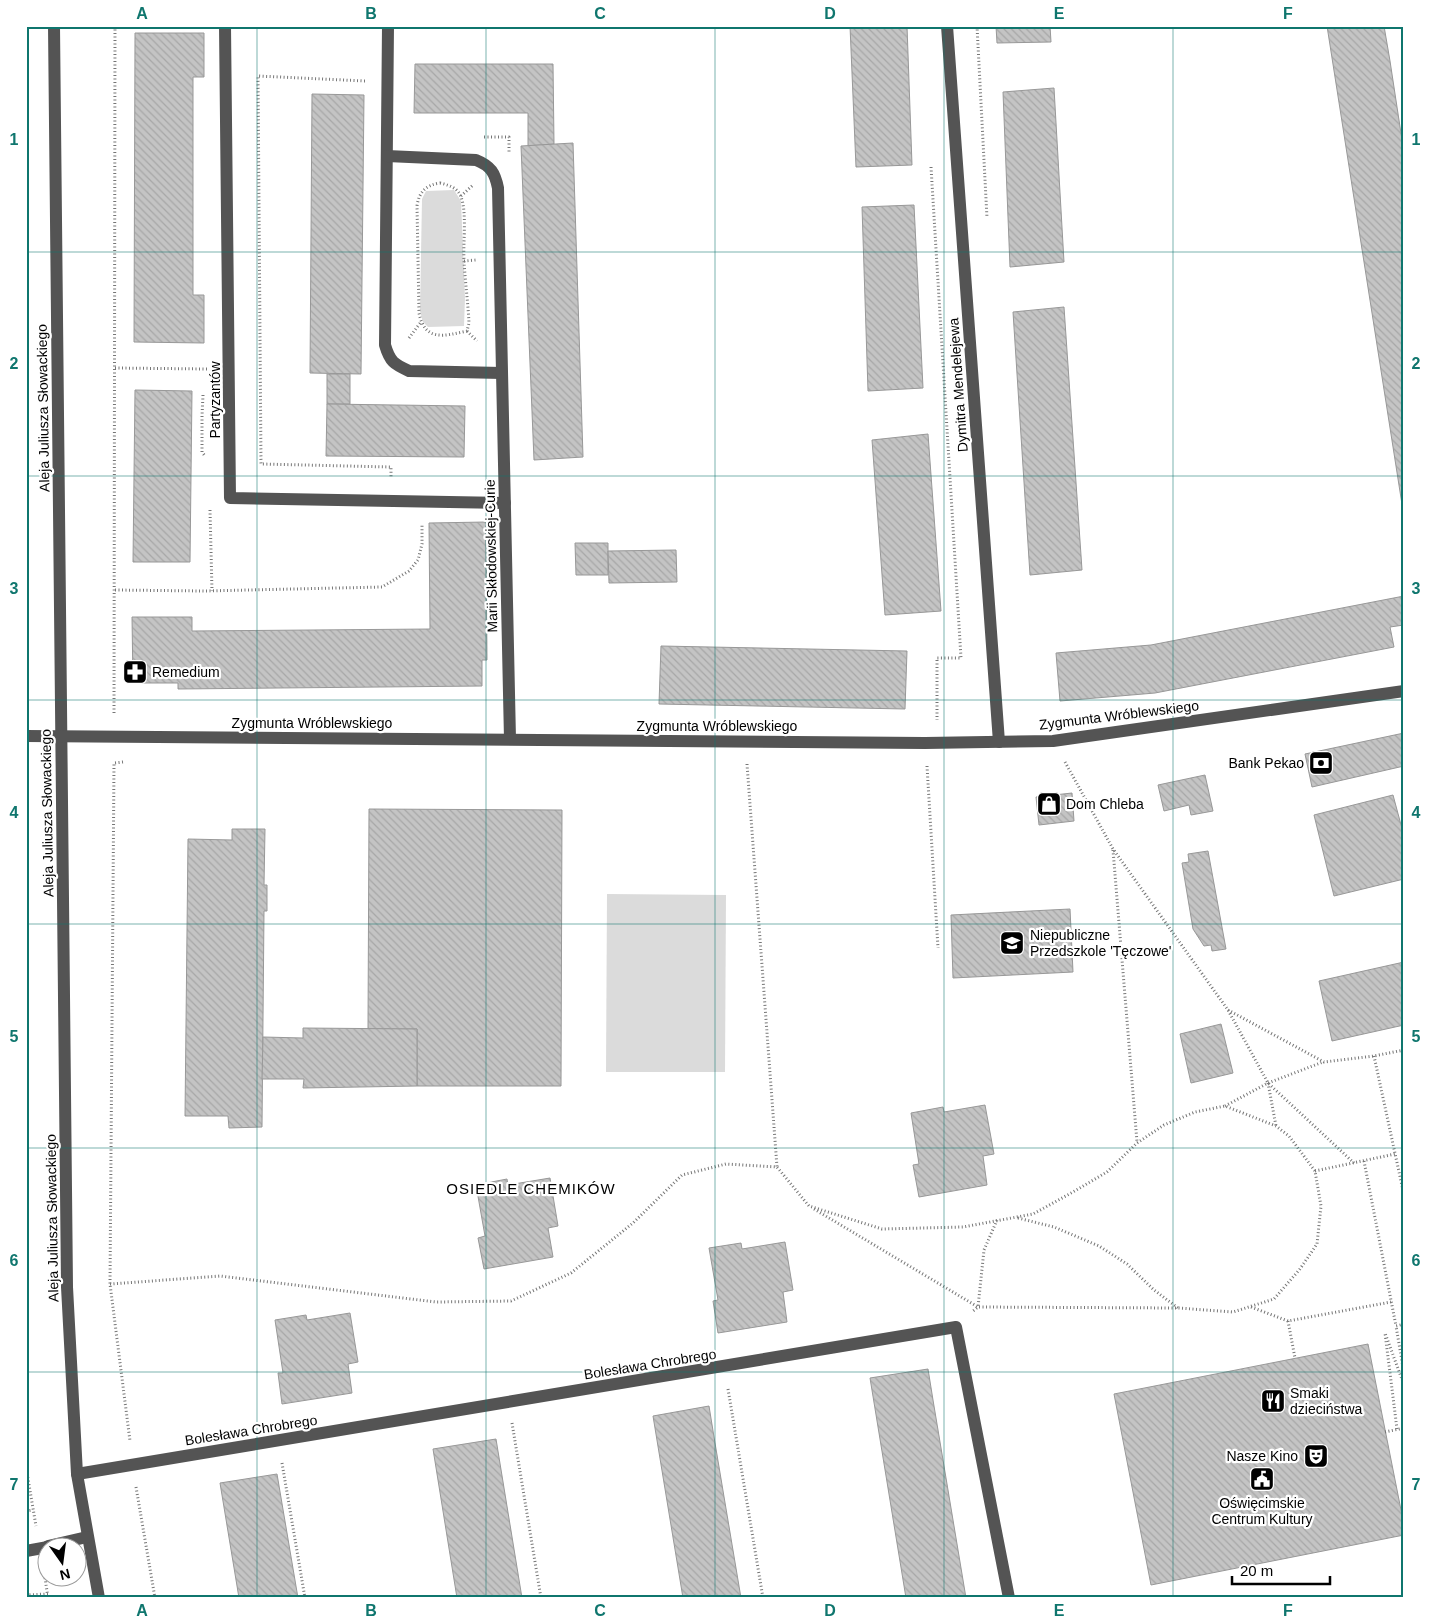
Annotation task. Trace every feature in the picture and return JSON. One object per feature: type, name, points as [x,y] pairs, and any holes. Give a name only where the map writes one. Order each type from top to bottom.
[{"type":"street","name":"Aleja Juliusza Słowackiego","points":[[54,26],[67,1287],[77,1474],[87,1536]]},
{"type":"street","name":"Partyzantów","points":[[225,26],[230,498],[505,503]]},
{"type":"street","points":[[388,26],[386,345],[389,357],[395,364],[409,371],[502,373]]},
{"type":"street","name":"Dymitra Mendelejewa","points":[[947,26],[999,742]]},
{"type":"street","name":"Marii Skłodowskiej-Curie","points":[[386,156],[476,160],[487,164],[495,174],[498,188],[510,739]]},
{"type":"street","name":"Zygmunta Wróblewskiego","points":[[26,736],[931,742],[1054,741],[1404,691]]},
{"type":"street","points":[[956,1327],[1010,1598]]},
{"type":"street","name":"Bolesława Chrobrego","points":[[77,1474],[956,1327]]},
{"type":"street","name":"Aleja Juliusza Słowackiego","points":[[88,1542],[99,1598]]},
{"type":"path","points":[[114,714],[115,26]]},
{"type":"path","points":[[388,82],[258,76],[260,464],[391,467],[390,500]]},
{"type":"path","points":[[479,136],[509,137],[509,156]]},
{"type":"path","points":[[931,165],[962,658],[937,658],[931,742],[938,948]]},
{"type":"path","points":[[431,184],[448,184],[456,189],[461,196],[469,323],[467,331],[442,336],[433,335],[420,322],[417,206],[418,197],[431,184]]},
{"type":"path","points":[[115,368],[209,370]]},
{"type":"path","points":[[115,590],[204,591],[382,587],[409,571],[418,560],[422,544],[422,524],[425,517]]},
{"type":"path","points":[[745,741],[777,1167],[810,1206],[978,1307],[1178,1308],[1234,1312],[1274,1299],[1300,1269],[1317,1244],[1321,1206],[1315,1171],[1289,1136],[1276,1126],[1225,1106]]},
{"type":"path","points":[[1054,741],[1113,849],[1228,1010],[1268,1083],[1276,1126]]},
{"type":"path","points":[[124,762],[114,762],[110,1284],[132,1465],[155,1598]]},
{"type":"path","points":[[1113,849],[1137,1143]]},
{"type":"path","points":[[1228,1010],[1324,1062]]},
{"type":"path","points":[[810,1206],[882,1229],[963,1227],[1033,1214],[1106,1172],[1137,1143],[1164,1124],[1195,1112],[1225,1106],[1268,1083],[1324,1062],[1404,1050]]},
{"type":"path","points":[[1374,1056],[1404,1195]]},
{"type":"path","points":[[1268,1083],[1354,1163]]},
{"type":"path","points":[[1315,1171],[1395,1154]]},
{"type":"path","points":[[1364,1161],[1404,1374]]},
{"type":"path","points":[[110,1284],[220,1276],[436,1302],[511,1301],[571,1273],[633,1223],[682,1175],[726,1164],[777,1167]]},
{"type":"path","points":[[1015,1217],[1054,1227],[1099,1246],[1127,1264],[1154,1290],[1178,1308]]},
{"type":"path","points":[[956,1327],[978,1307],[984,1250],[997,1220]]},
{"type":"path","points":[[1251,1307],[1288,1321],[1391,1302]]},
{"type":"path","points":[[1288,1321],[1295,1358]]},
{"type":"path","points":[[1396,1326],[1404,1324]]},
{"type":"path","points":[[1397,1429],[1385,1333],[1404,1385]]},
{"type":"path","points":[[724,1367],[763,1598]]},
{"type":"path","points":[[508,1403],[541,1598]]},
{"type":"path","points":[[1385,1432],[1404,1428]]},
{"type":"path","points":[[279,1441],[305,1598]]},
{"type":"path","points":[[26,1511],[33,1510]]},
{"type":"path","points":[[26,1595],[48,1594]]},
{"type":"shaded area","points":[[454,190],[461,201],[465,298],[464,326],[428,327],[423,322],[420,311],[422,199],[426,191]]},
{"type":"shaded area","points":[[607,894],[726,895],[725,1072],[606,1072]]},
{"type":"building","points":[[850,26],[907,26],[912,165],[856,167]]},
{"type":"building","points":[[996,26],[1050,26],[1051,42],[997,43]]},
{"type":"building","points":[[1327,26],[1384,26],[1390,61],[1404,153],[1404,517]]},
{"type":"building","points":[[135,33],[204,33],[204,77],[193,77],[193,295],[204,295],[204,343],[134,342]]},
{"type":"building","points":[[415,64],[553,64],[554,144],[528,146],[528,113],[414,113]]},
{"type":"building","points":[[1054,88],[1064,262],[1010,267],[1003,92]]},
{"type":"building","points":[[312,94],[364,95],[361,374],[310,373]]},
{"type":"building","points":[[573,143],[583,457],[534,460],[521,146]]},
{"type":"building","points":[[914,205],[923,388],[868,391],[862,207]]},
{"type":"building","points":[[1064,307],[1082,570],[1030,575],[1013,312]]},
{"type":"building","points":[[327,374],[350,374],[350,404],[327,404]]},
{"type":"building","points":[[135,390],[192,391],[190,562],[133,562]]},
{"type":"building","points":[[327,404],[465,406],[464,457],[326,456]]},
{"type":"building","points":[[928,434],[941,611],[885,615],[872,440]]},
{"type":"building","points":[[486,522],[487,660],[482,660],[482,686],[178,689],[178,683],[133,683],[132,617],[192,617],[192,631],[430,629],[429,523]]},
{"type":"building","points":[[575,543],[608,543],[608,575],[576,575]]},
{"type":"building","points":[[676,550],[677,582],[609,583],[608,551]]},
{"type":"building","points":[[1404,596],[1404,625],[1390,627],[1394,647],[1155,693],[1060,701],[1056,653],[1151,645]]},
{"type":"building","points":[[661,646],[907,651],[905,709],[659,704]]},
{"type":"building","points":[[1404,733],[1404,766],[1312,787],[1305,754]]},
{"type":"building","points":[[1205,775],[1213,811],[1191,815],[1189,805],[1164,811],[1158,785]]},
{"type":"building","points":[[1072,793],[1074,821],[1039,825],[1036,797]]},
{"type":"building","points":[[1393,795],[1404,836],[1404,879],[1334,896],[1314,815]]},
{"type":"building","points":[[369,809],[562,810],[561,1086],[417,1086],[417,1029],[368,1029]]},
{"type":"building","points":[[232,829],[265,829],[264,885],[267,885],[267,911],[264,911],[262,1127],[229,1128],[228,1116],[185,1116],[188,839],[232,840]]},
{"type":"building","points":[[1208,851],[1226,949],[1212,951],[1211,945],[1204,946],[1193,929],[1182,863],[1189,862],[1188,854]]},
{"type":"building","name":"Niepubliczne Przedszkole 'Tęczowe'","points":[[1070,909],[1073,972],[953,978],[951,915]]},
{"type":"building","points":[[1404,962],[1404,1025],[1332,1041],[1319,981]]},
{"type":"building","points":[[1221,1024],[1233,1073],[1191,1083],[1180,1034]]},
{"type":"building","points":[[303,1028],[417,1029],[417,1086],[303,1088],[304,1079],[262,1079],[263,1037],[303,1038]]},
{"type":"building","points":[[985,1105],[994,1154],[983,1156],[987,1185],[919,1197],[913,1165],[919,1164],[911,1113],[943,1107],[944,1112]]},
{"type":"building","points":[[550,1178],[558,1226],[548,1228],[553,1257],[484,1269],[478,1238],[485,1236],[476,1185],[507,1179],[508,1185]]},
{"type":"building","points":[[785,1242],[793,1290],[783,1292],[787,1322],[718,1333],[713,1301],[718,1300],[709,1248],[741,1243],[742,1249]]},
{"type":"building","points":[[350,1313],[358,1362],[348,1364],[352,1393],[282,1404],[278,1373],[283,1373],[275,1320],[306,1315],[307,1320]]},
{"type":"building","name":"Oświęcimskie Centrum Kultury","points":[[1368,1344],[1404,1525],[1404,1535],[1151,1585],[1114,1394]]},
{"type":"building","points":[[928,1369],[966,1598],[906,1598],[870,1378]]},
{"type":"building","points":[[709,1406],[741,1598],[683,1598],[653,1416]]},
{"type":"building","points":[[496,1439],[522,1598],[457,1598],[433,1449]]},
{"type":"building","points":[[277,1474],[298,1598],[239,1598],[220,1483]]},
{"type":"place","name":"Remedium","points":[[135,672]]},
{"type":"place","name":"Bank Pekao","points":[[1321,763]]},
{"type":"place","name":"Dom Chleba","points":[[1049,804]]},
{"type":"place","name":"Niepubliczne Przedszkole 'Tęczowe'","points":[[1012,943]]},
{"type":"place","name":"Smaki dzieciństwa","points":[[1273,1401]]},
{"type":"place","name":"Nasze Kino","points":[[1316,1456]]},
{"type":"place","name":"Oświęcimskie Centrum Kultury","points":[[1262,1479]]},
{"type":"district","name":"OSIEDLE CHEMIKÓW","points":[[531,1188]]}]
